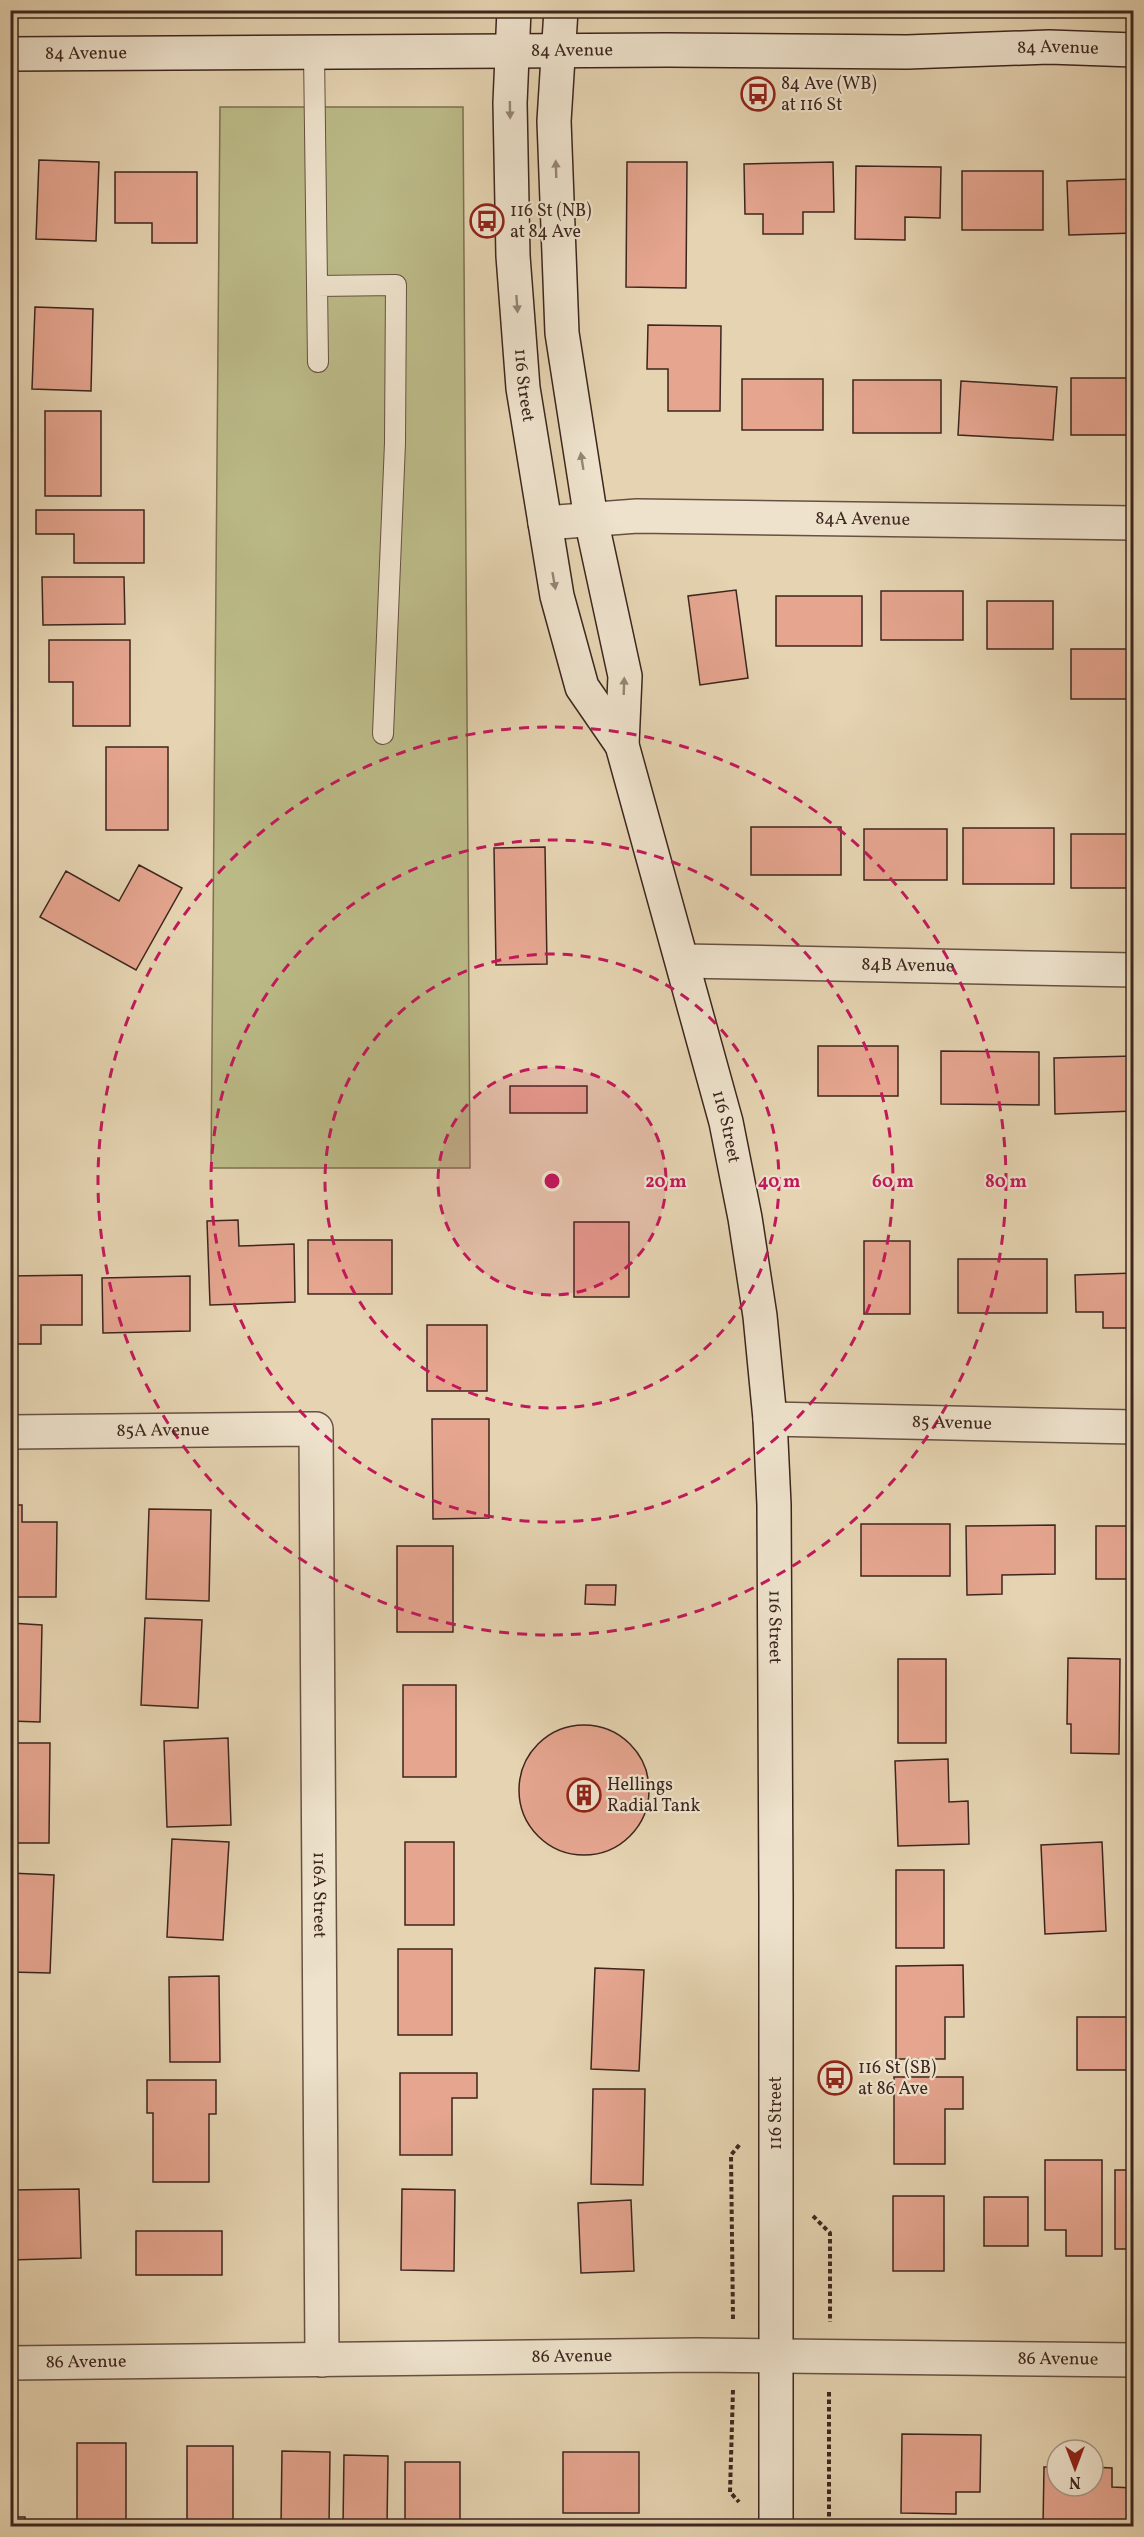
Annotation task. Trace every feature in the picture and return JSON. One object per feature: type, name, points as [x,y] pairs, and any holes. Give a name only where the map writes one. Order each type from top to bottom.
[{"type":"street","name":"116 Street","points":[[514,10],[510,103],[516,300],[523,388],[557,596],[582,687],[622,745]]},
{"type":"street","name":"116 Street","points":[[561,10],[555,121],[562,333],[591,519],[625,676],[622,745],[726,1122],[745,1218],[760,1316],[770,1419],[774,1504],[776,2526]]},
{"type":"street","name":"84 Avenue","points":[[10,54],[512,51],[907,52],[1049,47],[1134,50]]},
{"type":"street","name":"84A Avenue","points":[[544,523],[637,516],[1134,523]]},
{"type":"street","name":"84B Avenue","points":[[682,961],[1134,970]]},
{"type":"street","name":"85 Avenue","points":[[770,1419],[1134,1427]]},
{"type":"street","name":"85A Avenue","points":[[10,1432],[316,1429]]},
{"type":"street","name":"116A Street","points":[[316,1429],[322,2360]]},
{"type":"street","name":"86 Avenue","points":[[10,2363],[776,2355],[1134,2360]]},
{"type":"lane","points":[[314,52],[318,362]]},
{"type":"lane","points":[[317,286],[396,285],[395,443],[383,734]]},
{"type":"path","points":[[776,2178],[830,2233],[830,2321]]},
{"type":"path","points":[[733,2392],[730,2492],[745,2509]]},
{"type":"path","points":[[829,2398],[829,2526]]},
{"type":"shaded area","points":[[220,107],[463,107],[470,1168],[211,1168]]},
{"type":"building","points":[[39,160],[99,162],[96,241],[36,239]]},
{"type":"building","points":[[627,162],[687,162],[686,288],[626,287]]},
{"type":"building","points":[[833,162],[834,212],[803,212],[803,234],[763,234],[763,214],[745,214],[744,164]]},
{"type":"building","points":[[856,166],[941,167],[940,218],[905,217],[905,240],[855,239]]},
{"type":"building","points":[[962,171],[1043,171],[1043,230],[962,230]]},
{"type":"building","points":[[115,172],[197,172],[197,243],[152,243],[152,223],[115,223]]},
{"type":"building","points":[[1134,179],[1134,233],[1069,235],[1067,181]]},
{"type":"building","points":[[35,307],[93,309],[91,391],[32,389]]},
{"type":"building","points":[[648,325],[721,326],[720,411],[668,411],[668,369],[647,369]]},
{"type":"building","points":[[1071,378],[1134,378],[1134,435],[1071,435]]},
{"type":"building","points":[[742,379],[823,379],[823,430],[742,430]]},
{"type":"building","points":[[853,380],[941,380],[941,433],[853,433]]},
{"type":"building","points":[[961,381],[1057,387],[1053,440],[958,435]]},
{"type":"building","points":[[45,411],[101,411],[101,496],[45,496]]},
{"type":"building","points":[[36,510],[144,510],[144,563],[74,563],[74,534],[36,534]]},
{"type":"building","points":[[42,577],[124,577],[125,624],[43,625]]},
{"type":"building","points":[[736,590],[748,678],[700,685],[688,596]]},
{"type":"building","points":[[881,591],[963,591],[963,640],[881,640]]},
{"type":"building","points":[[776,596],[862,596],[862,646],[776,646]]},
{"type":"building","points":[[987,601],[1053,601],[1053,649],[987,649]]},
{"type":"building","points":[[49,640],[130,640],[130,726],[73,726],[73,682],[49,682]]},
{"type":"building","points":[[1071,649],[1134,649],[1134,699],[1071,699]]},
{"type":"building","points":[[106,747],[168,747],[168,830],[106,830]]},
{"type":"building","points":[[751,827],[841,827],[841,875],[751,875]]},
{"type":"building","points":[[963,828],[1054,828],[1054,884],[963,884]]},
{"type":"building","points":[[864,829],[947,829],[947,880],[864,880]]},
{"type":"building","points":[[1071,834],[1134,834],[1134,888],[1071,888]]},
{"type":"building","points":[[545,847],[547,964],[496,965],[494,848]]},
{"type":"building","points":[[139,865],[182,888],[136,970],[40,917],[66,871],[119,901]]},
{"type":"building","points":[[818,1046],[898,1046],[898,1096],[818,1096]]},
{"type":"building","points":[[941,1051],[1039,1052],[1039,1105],[941,1104]]},
{"type":"building","points":[[1134,1056],[1134,1111],[1055,1114],[1054,1058]]},
{"type":"building","points":[[510,1086],[587,1086],[587,1113],[510,1113]]},
{"type":"building","points":[[238,1220],[239,1246],[294,1244],[295,1302],[210,1305],[207,1221]]},
{"type":"building","points":[[574,1222],[629,1222],[629,1297],[574,1297]]},
{"type":"building","points":[[308,1240],[392,1240],[392,1294],[308,1294]]},
{"type":"building","points":[[864,1241],[910,1241],[910,1314],[864,1314]]},
{"type":"building","points":[[958,1259],[1047,1259],[1047,1313],[958,1313]]},
{"type":"building","points":[[1134,1273],[1134,1328],[1103,1328],[1103,1312],[1076,1312],[1075,1275]]},
{"type":"building","points":[[82,1275],[82,1325],[41,1325],[41,1344],[10,1344],[10,1276]]},
{"type":"building","points":[[190,1276],[190,1331],[103,1333],[102,1278]]},
{"type":"building","points":[[427,1325],[487,1325],[487,1391],[427,1391]]},
{"type":"building","points":[[432,1419],[489,1419],[489,1518],[433,1519]]},
{"type":"building","points":[[10,1505],[22,1505],[22,1522],[57,1522],[56,1597],[10,1597]]},
{"type":"building","points":[[149,1509],[211,1510],[209,1601],[146,1599]]},
{"type":"building","points":[[861,1524],[950,1524],[950,1576],[861,1576]]},
{"type":"building","points":[[1055,1525],[1055,1574],[1002,1575],[1002,1594],[967,1595],[966,1526]]},
{"type":"building","points":[[1096,1526],[1134,1526],[1134,1579],[1096,1579]]},
{"type":"building","points":[[397,1546],[453,1546],[453,1632],[397,1632]]},
{"type":"building","points":[[586,1585],[616,1585],[615,1605],[585,1604]]},
{"type":"building","points":[[145,1618],[202,1620],[198,1708],[141,1705]]},
{"type":"building","points":[[10,1623],[42,1625],[40,1722],[10,1721]]},
{"type":"building","points":[[1068,1658],[1120,1659],[1119,1754],[1071,1753],[1071,1724],[1067,1724]]},
{"type":"building","points":[[898,1659],[946,1659],[946,1743],[898,1743]]},
{"type":"building","points":[[403,1685],[456,1685],[456,1777],[403,1777]]},
{"type":"building","name":"Hellings Radial Tank","points":[[584,1725],[609,1730],[630,1744],[644,1765],[649,1790],[644,1815],[630,1836],[609,1850],[584,1855],[559,1850],[538,1836],[524,1815],[519,1790],[524,1765],[538,1744],[559,1730]]},
{"type":"building","points":[[228,1738],[231,1825],[167,1827],[164,1741]]},
{"type":"building","points":[[10,1743],[50,1743],[49,1843],[10,1843]]},
{"type":"building","points":[[948,1759],[949,1802],[968,1801],[969,1844],[898,1846],[895,1761]]},
{"type":"building","points":[[172,1839],[229,1842],[223,1940],[167,1937]]},
{"type":"building","points":[[405,1842],[454,1842],[454,1925],[405,1925]]},
{"type":"building","points":[[1102,1842],[1106,1931],[1045,1934],[1041,1845]]},
{"type":"building","points":[[896,1870],[944,1870],[944,1948],[896,1948]]},
{"type":"building","points":[[10,1873],[54,1875],[50,1973],[10,1972]]},
{"type":"building","points":[[398,1949],[452,1949],[452,2035],[398,2035]]},
{"type":"building","points":[[963,1965],[964,2017],[945,2017],[945,2059],[896,2059],[896,1966]]},
{"type":"building","points":[[595,1968],[644,1970],[639,2071],[591,2069]]},
{"type":"building","points":[[219,1976],[220,2062],[170,2062],[169,1977]]},
{"type":"building","points":[[1077,2017],[1134,2017],[1134,2070],[1077,2070]]},
{"type":"building","points":[[400,2073],[477,2073],[477,2098],[452,2098],[452,2155],[400,2155]]},
{"type":"building","points":[[894,2077],[963,2077],[963,2109],[945,2109],[945,2164],[894,2164]]},
{"type":"building","points":[[147,2080],[216,2080],[216,2114],[209,2114],[209,2182],[153,2182],[153,2113],[147,2113]]},
{"type":"building","points":[[593,2089],[645,2089],[643,2185],[591,2184]]},
{"type":"building","points":[[1045,2160],[1102,2160],[1102,2256],[1066,2256],[1066,2230],[1045,2230]]},
{"type":"building","points":[[1115,2170],[1134,2170],[1134,2249],[1115,2249]]},
{"type":"building","points":[[79,2189],[81,2258],[10,2260],[10,2190]]},
{"type":"building","points":[[402,2189],[455,2190],[454,2271],[401,2270]]},
{"type":"building","points":[[893,2196],[944,2196],[944,2271],[893,2271]]},
{"type":"building","points":[[984,2197],[1028,2197],[1028,2246],[984,2246]]},
{"type":"building","points":[[631,2200],[634,2271],[581,2273],[578,2203]]},
{"type":"building","points":[[136,2231],[222,2231],[222,2275],[136,2275]]},
{"type":"building","points":[[902,2434],[981,2435],[980,2492],[956,2492],[956,2514],[901,2513]]},
{"type":"building","points":[[77,2443],[126,2443],[126,2526],[77,2526]]},
{"type":"building","points":[[187,2446],[233,2446],[233,2526],[187,2526]]},
{"type":"building","points":[[282,2451],[330,2452],[329,2526],[281,2526]]},
{"type":"building","points":[[563,2452],[639,2452],[639,2513],[563,2513]]},
{"type":"building","points":[[344,2455],[388,2456],[387,2526],[343,2526]]},
{"type":"building","points":[[405,2462],[460,2462],[460,2526],[405,2526]]},
{"type":"building","points":[[1044,2467],[1045,2498],[1105,2498],[1105,2468],[1112,2468],[1112,2487],[1134,2488],[1134,2526],[1043,2526]]},
{"type":"building","points":[[10,2517],[25,2517],[25,2526],[10,2526]]},
{"type":"building","points":[[958,2525],[958,2526],[900,2526]]},
{"type":"place","name":"84 Ave (WB) at 116 St","points":[[758,94]]},
{"type":"place","name":"116 St (NB) at 84 Ave","points":[[487,221]]},
{"type":"place","name":"Hellings Radial Tank","points":[[584,1795]]},
{"type":"place","name":"116 St (SB) at 86 Ave","points":[[835,2078]]}]
